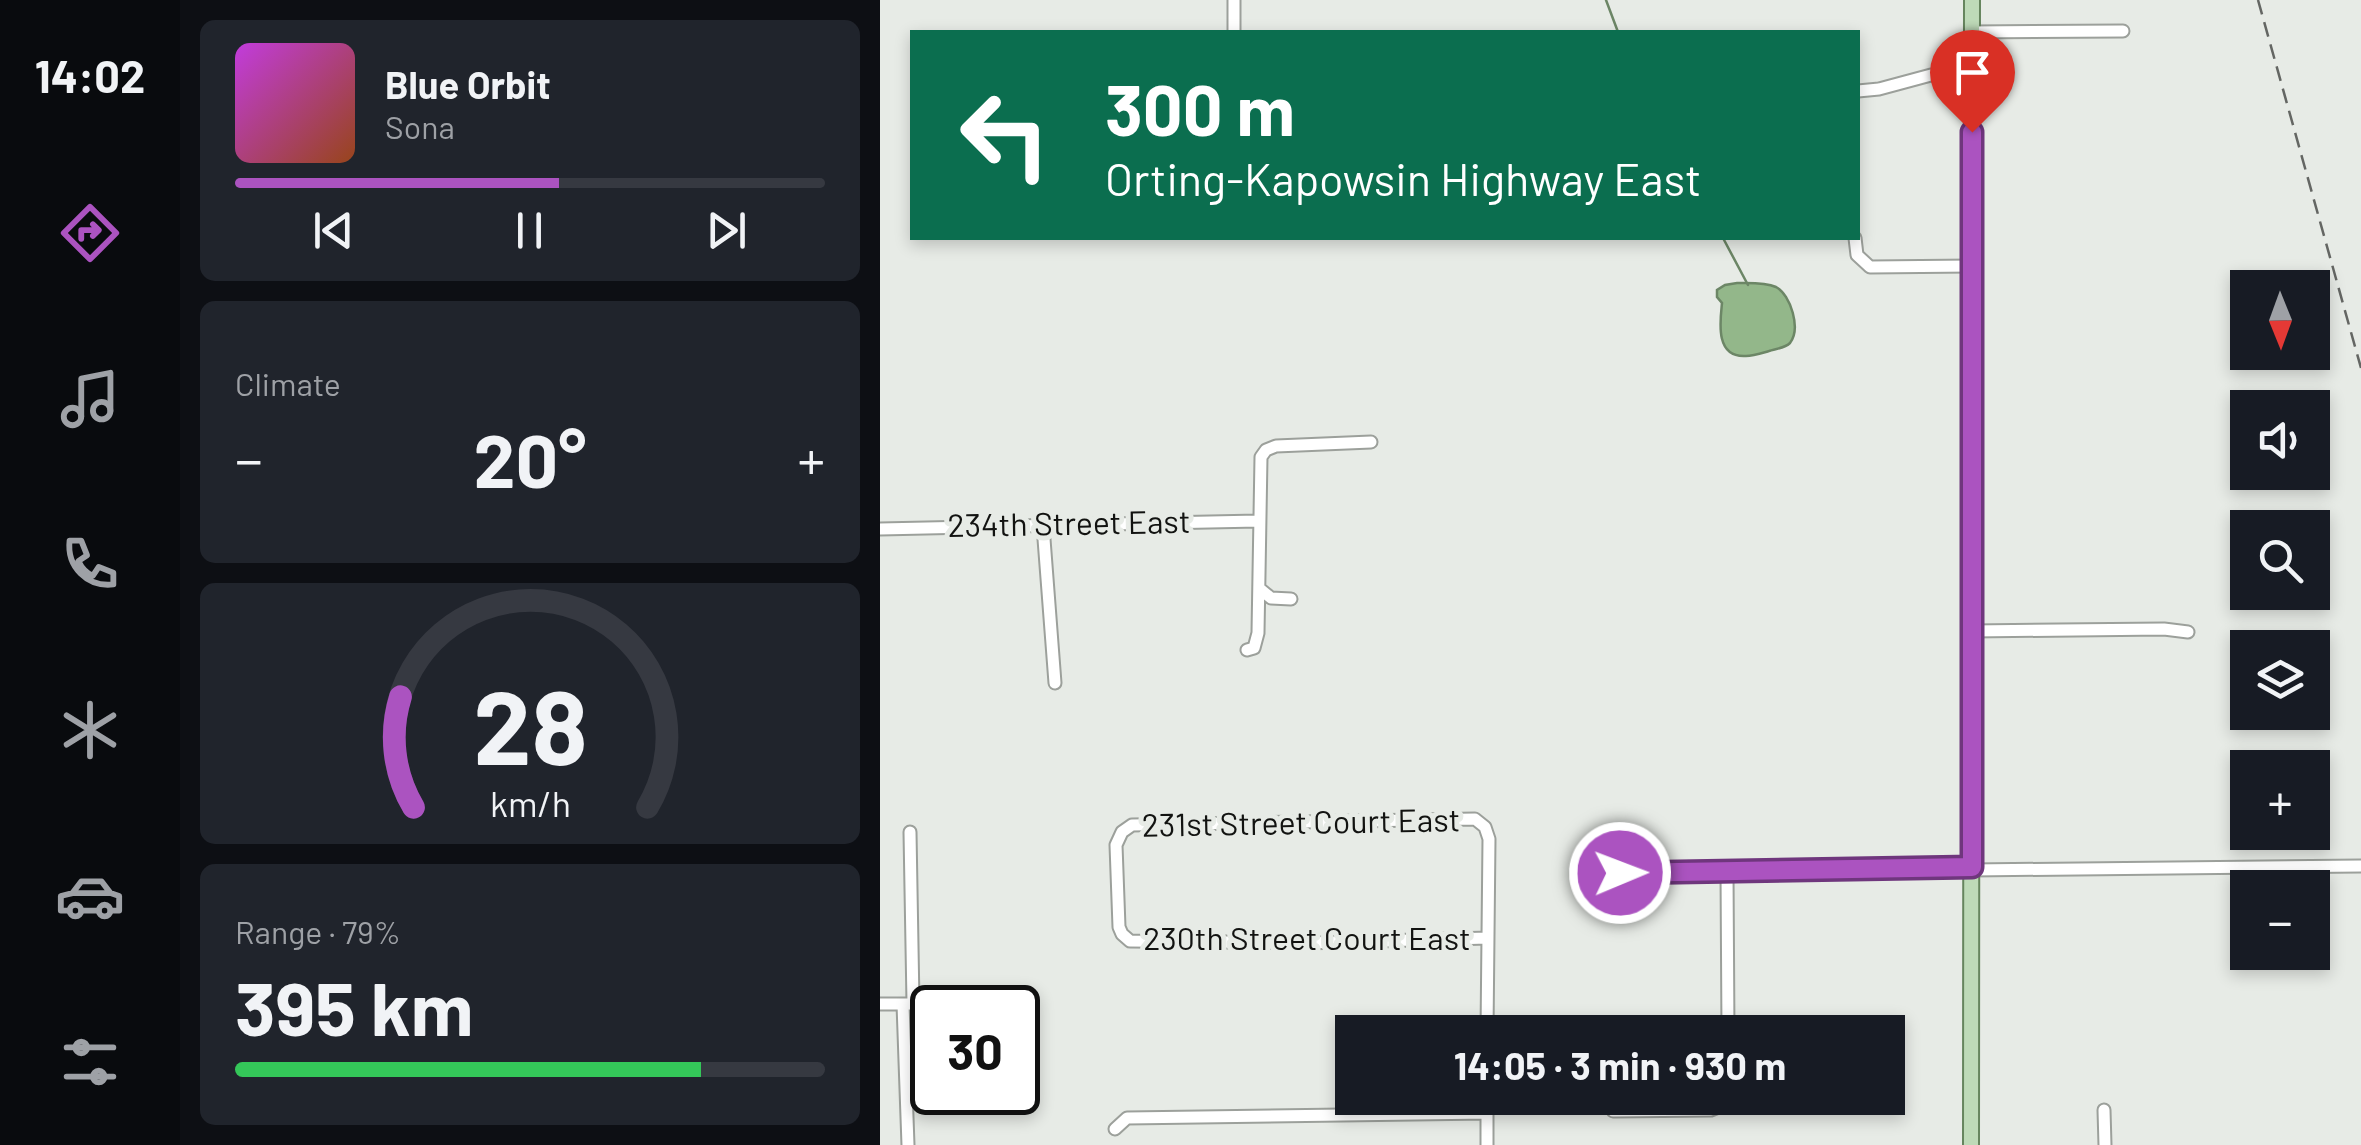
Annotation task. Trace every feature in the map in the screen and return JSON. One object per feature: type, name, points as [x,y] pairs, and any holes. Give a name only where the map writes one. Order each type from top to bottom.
[{"type":"main road","points":[[1971,1145],[1972,0]]},
{"type":"street","points":[[1234,0],[1234,30]]},
{"type":"street","points":[[1972,32],[2124,31]]},
{"type":"street","points":[[1860,91],[1930,76],[1972,81]]},
{"type":"street","points":[[1855,240],[1857,256],[1866,265],[1972,266]]},
{"type":"street","points":[[1248,650],[1254,648],[1258,633],[1259,462],[1263,453],[1276,446],[1370,442]]},
{"type":"street","name":"234th Street East","points":[[880,528],[1258,522]]},
{"type":"street","points":[[1043,526],[1054,683]]},
{"type":"street","points":[[1260,589],[1271,598],[1291,600]]},
{"type":"street","points":[[1972,631],[2164,628],[2188,632]]},
{"type":"street","name":"231st Street Court East","points":[[1126,939],[1119,927],[1116,844],[1122,832],[1132,825],[1476,818],[1488,832],[1489,840],[1488,938]]},
{"type":"street","points":[[908,1145],[910,832]]},
{"type":"street","points":[[1620,873],[2361,866]]},
{"type":"street","points":[[1727,872],[1728,1015]]},
{"type":"street","points":[[1488,938],[1488,1015]]},
{"type":"street","name":"230th Street Court East","points":[[1126,939],[1141,943],[1272,943],[1488,938]]},
{"type":"street","points":[[880,1004],[908,1004]]},
{"type":"street","points":[[2104,1110],[2104,1145]]},
{"type":"street","points":[[1115,1129],[1127,1118],[1343,1115]]},
{"type":"street","points":[[1487,1115],[1487,1145]]},
{"type":"shaded area","points":[[1737,283],[1767,284],[1781,291],[1794,321],[1790,343],[1752,356],[1729,351],[1722,337],[1722,303],[1717,290]]},
{"type":"waterway","points":[[1606,0],[1617,30]]},
{"type":"waterway","points":[[1724,240],[1748,285]]},
{"type":"railway","points":[[2258,0],[2361,368]]},
{"type":"route","points":[[1620,873],[1972,867],[1972,132]]}]
